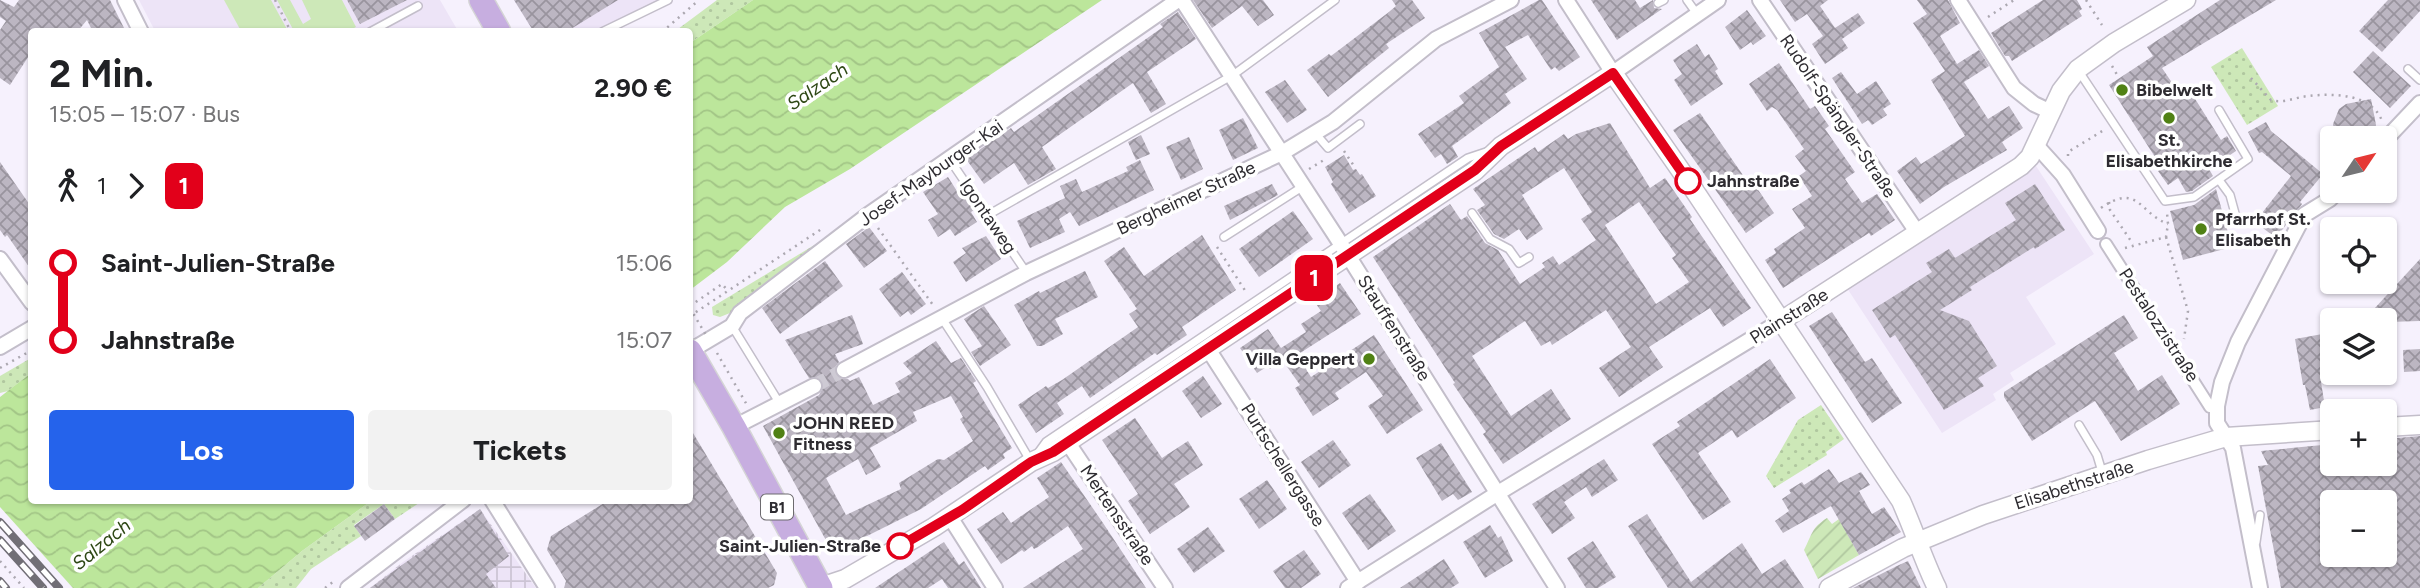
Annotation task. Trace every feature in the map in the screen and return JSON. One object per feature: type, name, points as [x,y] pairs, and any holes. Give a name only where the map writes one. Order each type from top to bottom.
[{"type":"main road","points":[[481,0],[497,28]]},
{"type":"main road","name":"B1","points":[[697,353],[821,588]]},
{"type":"street","points":[[125,0],[139,28]]},
{"type":"street","name":"Stauffenstraße","points":[[1180,0],[1233,75],[1557,588]]},
{"type":"street","name":"Josef-Mayburger-Kai","points":[[697,353],[732,326],[740,313],[868,215],[1180,0]]},
{"type":"street","name":"Bergheimer Straße","points":[[844,370],[1026,273],[1282,153],[1316,134],[1436,39],[1511,0]]},
{"type":"street","points":[[1566,0],[1901,501],[1937,588]]},
{"type":"street","points":[[821,588],[845,579],[950,517],[1031,462],[1068,443],[1208,349],[1344,250],[1475,170],[1501,146],[1718,0]]},
{"type":"street","name":"Rudolf-Spängler-Straße","points":[[1760,0],[1917,232]]},
{"type":"street","points":[[1958,0],[2014,88],[2034,104],[2051,112]]},
{"type":"street","name":"Plainstraße","points":[[1353,585],[1498,493],[1782,321],[2021,166],[2029,157],[2061,91],[2078,69],[2114,43],[2186,0]]},
{"type":"street","points":[[2393,126],[2420,103]]},
{"type":"street","points":[[2035,144],[2063,175],[2098,231]]},
{"type":"street","points":[[2260,588],[2233,448],[2217,423],[2217,406],[2222,382],[2238,342],[2304,215],[2324,203]]},
{"type":"street","name":"Pestalozzistraße","points":[[2109,248],[2210,407]]},
{"type":"street","points":[[0,259],[28,298]]},
{"type":"street","points":[[0,346],[28,330]]},
{"type":"street","name":"Purtschellergasse","points":[[1208,349],[1353,585]]},
{"type":"street","points":[[734,427],[814,386]]},
{"type":"street","points":[[2397,426],[2420,425]]},
{"type":"street","name":"Elisabethstraße","points":[[1829,588],[1917,542],[1983,515],[2073,489],[2103,476],[2226,437],[2320,431]]},
{"type":"street","name":"Mertensstraße","points":[[1068,443],[1165,588]]},
{"type":"street","points":[[348,588],[458,504]]},
{"type":"street","points":[[494,504],[547,588]]},
{"type":"street","points":[[950,517],[995,588]]},
{"type":"lane","points":[[610,28],[667,0]]},
{"type":"lane","points":[[988,215],[1233,75],[1335,0]]},
{"type":"lane","points":[[1687,0],[1697,14]]},
{"type":"lane","points":[[377,28],[418,6]]},
{"type":"lane","points":[[2078,69],[2165,201],[2194,197],[2248,159],[2218,110]]},
{"type":"lane","points":[[2408,69],[2420,80]]},
{"type":"lane","points":[[1316,134],[1328,148],[1360,124]]},
{"type":"lane","name":"Igontaweg","points":[[950,160],[1026,273]]},
{"type":"lane","points":[[2219,180],[2230,195],[2236,217]]},
{"type":"lane","points":[[1224,237],[1303,187]]},
{"type":"lane","points":[[1472,213],[1490,239],[1509,249],[1519,263],[1529,257]]},
{"type":"lane","points":[[941,316],[1031,462],[1046,442],[1344,250]]},
{"type":"lane","points":[[732,326],[780,404]]},
{"type":"lane","points":[[2079,425],[2097,455],[2103,476]]},
{"type":"lane","points":[[2254,553],[2260,515]]},
{"type":"path","points":[[275,0],[289,28]]},
{"type":"path","points":[[667,28],[699,0]]},
{"type":"path","points":[[1982,20],[2014,0]]},
{"type":"path","points":[[2086,0],[2102,25]]},
{"type":"path","points":[[2110,64],[2119,78]]},
{"type":"path","points":[[2251,78],[2264,94],[2277,102],[2311,95],[2358,99],[2368,103],[2379,114],[2382,126]]},
{"type":"path","points":[[2066,164],[2068,152],[2108,127],[2120,131]]},
{"type":"path","points":[[2088,216],[2122,197],[2137,200],[2154,219],[2168,225],[2166,237],[2188,311],[2181,359]]},
{"type":"path","points":[[2109,202],[2110,210],[2133,245]]},
{"type":"path","points":[[868,215],[941,316]]},
{"type":"path","points":[[693,314],[808,237]]},
{"type":"path","points":[[2109,248],[2166,237]]},
{"type":"path","points":[[1216,246],[1248,295]]},
{"type":"path","points":[[1218,260],[1223,257]]},
{"type":"path","points":[[693,305],[722,284],[728,291]]},
{"type":"path","points":[[693,327],[697,353],[748,405]]},
{"type":"path","points":[[0,368],[28,352]]},
{"type":"path","points":[[0,561],[24,588]]},
{"type":"shaded area","points":[[139,0],[440,0],[456,28],[153,28]]},
{"type":"shaded area","points":[[224,0],[271,0],[286,28],[239,28]]},
{"type":"shaded area","points":[[277,0],[290,0],[303,24],[311,19],[302,0],[342,0],[356,27],[354,28],[292,28]]},
{"type":"shaded area","points":[[514,0],[667,0],[610,28],[531,28]]},
{"type":"shaded area","points":[[717,0],[753,0],[693,41],[693,28],[679,28]]},
{"type":"shaded area","points":[[2242,48],[2278,106],[2247,125],[2211,67]]},
{"type":"shaded area","points":[[2030,157],[2094,254],[2026,297],[2056,344],[2010,373],[2014,380],[1993,394],[1996,400],[1942,433],[1843,282]]},
{"type":"shaded area","points":[[821,241],[822,244],[730,313],[720,317],[713,315],[712,307]]},
{"type":"shaded area","points":[[28,360],[28,375],[8,391],[0,393],[0,376]]},
{"type":"shaded area","points":[[1821,405],[1844,439],[1826,452],[1827,455],[1774,488],[1766,476],[1798,420]]},
{"type":"shaded area","points":[[367,504],[384,504],[354,525],[361,536],[311,569],[296,588],[258,588],[302,551]]},
{"type":"shaded area","points":[[384,504],[418,504],[395,519]]},
{"type":"shaded area","points":[[480,509],[536,588],[370,588],[403,562]]},
{"type":"shaded area","points":[[1827,518],[1832,524],[1839,519],[1859,555],[1818,579],[1804,550],[1815,529]]},
{"type":"water","name":"Salzach","points":[[753,0],[1102,0],[850,169],[785,207],[727,262],[693,288],[693,41]]},
{"type":"water","name":"Salzach","points":[[28,375],[28,504],[367,504],[302,551],[258,588],[0,588],[0,397]]},
{"type":"pier","points":[[0,507],[73,588],[0,588]]},
{"type":"building","points":[[0,0],[14,7],[19,0],[110,0],[124,28],[91,28],[87,20],[80,28],[28,28],[28,57],[10,85],[0,78],[0,30],[6,21],[0,17]]},
{"type":"building","points":[[347,0],[407,0],[360,24]]},
{"type":"building","points":[[514,0],[618,0],[572,28],[532,28]]},
{"type":"building","points":[[1193,0],[1263,0],[1274,15],[1258,26],[1242,6],[1212,28]]},
{"type":"building","points":[[1392,0],[1412,0],[1425,18],[1386,44],[1389,48],[1328,97],[1307,70],[1329,54],[1331,56],[1389,12],[1396,6]]},
{"type":"building","points":[[1542,0],[1580,57],[1559,71],[1555,67],[1551,70],[1528,35],[1505,47],[1527,79],[1505,94],[1511,103],[1452,146],[1458,157],[1447,164],[1441,154],[1435,158],[1418,134],[1464,103],[1459,96],[1499,67],[1479,33]]},
{"type":"building","points":[[1591,0],[1635,0],[1640,8],[1653,0],[1654,8],[1662,9],[1617,40]]},
{"type":"building","points":[[1780,0],[1828,0],[1820,6],[1835,28],[1858,13],[1865,23],[1842,39],[1848,48],[1825,64],[1812,44],[1823,36],[1807,14],[1795,22]]},
{"type":"building","points":[[1917,0],[1948,0],[1960,23],[1940,36],[1957,64],[1979,50],[1989,66],[1964,82],[1988,119],[2009,106],[2023,128],[2002,142],[2007,150],[1920,204],[1897,171],[1916,157],[1921,164],[1965,136],[1931,80],[1945,71],[1913,23],[1927,14]]},
{"type":"building","points":[[2043,0],[2077,0],[2082,16],[2012,61],[2009,56],[2005,56],[1991,33]]},
{"type":"building","name":"St. Elisabethkirche","points":[[2220,0],[2276,0],[2162,68],[2183,99],[2192,94],[2221,140],[2227,136],[2236,151],[2209,169],[2213,176],[2192,191],[2186,192],[2178,178],[2168,185],[2158,171],[2162,168],[2109,85],[2153,56],[2147,47]]},
{"type":"building","points":[[2388,0],[2420,0],[2420,11],[2382,52],[2359,31]]},
{"type":"building","points":[[1747,10],[1766,36],[1740,50],[1725,27]]},
{"type":"building","points":[[1178,12],[1196,39],[1147,72],[1166,104],[1151,113],[1133,83],[1042,147],[1056,169],[1028,185],[1014,163],[984,184],[966,159],[1011,128],[1014,132],[1163,27],[1160,24]]},
{"type":"building","points":[[1697,44],[1705,57],[1709,54],[1723,84],[1691,106],[1674,80],[1682,74],[1673,60]]},
{"type":"building","points":[[2373,51],[2411,86],[2390,108],[2353,72]]},
{"type":"building","points":[[1779,63],[1810,109],[1815,106],[1829,126],[1825,129],[1855,172],[1845,179],[1862,203],[1877,194],[1895,220],[1871,236],[1869,233],[1783,288],[1765,260],[1776,253],[1774,249],[1805,228],[1792,209],[1812,196],[1799,176],[1806,171],[1795,156],[1804,149],[1777,110],[1772,107],[1767,111],[1749,84]]},
{"type":"building","points":[[1841,72],[1857,94],[1876,81],[1891,104],[1883,109],[1887,115],[1872,125],[1868,120],[1862,124],[1832,78]]},
{"type":"building","points":[[1285,80],[1307,110],[1287,123],[1265,92]]},
{"type":"building","points":[[2371,99],[2376,126],[2333,126],[2339,109],[2346,104]]},
{"type":"building","points":[[1700,113],[1747,181],[1750,178],[1774,213],[1746,233],[1673,130]]},
{"type":"building","points":[[1243,118],[1258,148],[1233,160],[1219,130]]},
{"type":"building","points":[[2266,122],[2271,131],[2320,172],[2320,178],[2276,238],[2255,222],[2291,176],[2262,152],[2259,153],[2248,132]]},
{"type":"building","points":[[1610,123],[1650,188],[1665,178],[1751,308],[1723,327],[1710,308],[1649,347],[1663,367],[1619,397],[1599,368],[1631,347],[1606,310],[1552,345],[1550,341],[1541,346],[1525,321],[1472,356],[1511,416],[1551,389],[1571,419],[1503,464],[1483,434],[1486,432],[1373,257],[1450,204],[1461,220],[1467,216],[1485,243],[1498,250],[1520,284],[1545,267],[1542,263],[1553,256],[1559,265],[1596,240],[1581,219],[1592,212],[1564,168],[1522,195],[1543,229],[1527,240],[1519,229],[1504,239],[1494,234],[1477,210],[1485,205],[1473,189],[1535,147],[1538,152],[1564,134],[1568,139]],"holes":[[[1639,202],[1676,255],[1672,258],[1689,282],[1656,304],[1605,225]]]},
{"type":"building","points":[[1141,135],[1150,154],[1136,160],[1128,142]]},
{"type":"building","points":[[1189,137],[1203,169],[1181,180],[1166,147]]},
{"type":"building","points":[[1344,155],[1353,170],[1356,169],[1362,174],[1376,196],[1349,213],[1331,184],[1333,182],[1325,167]]},
{"type":"building","points":[[1140,160],[1154,190],[1079,226],[1070,212],[1059,219],[1065,232],[1030,248],[1017,221],[1065,198],[1060,186],[1076,179],[1082,192],[1128,171],[1126,167]]},
{"type":"building","points":[[0,162],[28,202],[28,265],[7,235],[5,237],[0,230]]},
{"type":"building","points":[[948,177],[962,199],[967,196],[976,209],[971,212],[977,222],[955,236],[950,229],[938,237],[928,220],[938,214],[923,192]]},
{"type":"building","points":[[1272,184],[1278,195],[1230,220],[1224,206]]},
{"type":"building","points":[[2035,184],[2065,230],[1970,287],[1972,290],[1940,310],[1969,321],[1997,366],[1978,378],[1984,386],[1944,410],[1895,335],[1890,338],[1872,310],[1932,272],[1926,263],[1949,249],[1955,258],[2016,220],[2005,203]]},
{"type":"building","name":"Pfarrhof St. Elisabeth","points":[[2216,189],[2232,247],[2183,260],[2170,211],[2194,205]]},
{"type":"building","points":[[1293,211],[1313,239],[1259,277],[1239,249]]},
{"type":"building","points":[[869,227],[887,251],[864,268],[846,244]]},
{"type":"building","points":[[1202,235],[1236,290],[1182,327],[1187,335],[1157,355],[1155,353],[1090,398],[1082,386],[1057,403],[1064,414],[1036,433],[1018,405],[1046,386],[1048,388],[1062,380],[1138,327],[1129,314],[1137,309],[1104,261],[1124,247],[1144,276]]},
{"type":"building","points":[[986,236],[1001,259],[966,282],[953,262],[966,253],[962,248]]},
{"type":"building","points":[[2420,259],[2420,321],[2397,322],[2397,308],[2375,308],[2388,294],[2397,294],[2397,284]]},
{"type":"building","points":[[825,261],[843,286],[780,334],[762,308]]},
{"type":"building","points":[[1085,271],[1098,297],[1055,319],[1063,334],[1037,346],[1014,305]]},
{"type":"building","points":[[902,272],[926,304],[911,315],[908,311],[900,317],[879,289]]},
{"type":"building","points":[[1340,283],[1361,314],[1297,355],[1311,377],[1374,335],[1423,410],[1387,434],[1368,406],[1383,396],[1366,372],[1335,393],[1339,399],[1313,416],[1295,388],[1300,385],[1283,361],[1257,373],[1240,348],[1268,329],[1281,348],[1306,332],[1301,324],[1321,311],[1314,301]]},
{"type":"building","points":[[984,306],[1011,345],[980,366],[971,352],[982,346],[964,319]]},
{"type":"building","points":[[1832,312],[1865,362],[1872,358],[1902,403],[1872,423],[1809,326]]},
{"type":"building","points":[[852,315],[863,344],[835,354],[839,362],[834,369],[838,378],[850,381],[859,377],[873,405],[900,392],[895,383],[912,373],[903,363],[936,341],[951,363],[961,358],[1012,448],[1003,454],[1005,458],[988,470],[985,466],[921,509],[833,553],[763,426],[819,395],[823,387],[819,378],[809,378],[785,340]],"holes":[[[951,396],[963,417],[960,419],[973,441],[944,460],[938,459],[899,483],[901,489],[846,515],[826,478],[858,459],[866,475],[881,467],[870,448],[917,421],[913,412]]]},
{"type":"building","points":[[2124,315],[2138,338],[2114,353],[2138,391],[2162,375],[2180,404],[2121,441],[2095,401],[2032,441],[2004,397],[2004,392]]},
{"type":"building","points":[[2320,334],[2320,385],[2324,399],[2320,399],[2320,408],[2310,410],[2295,339]]},
{"type":"building","points":[[2420,349],[2420,371],[2404,372],[2403,350]]},
{"type":"building","points":[[1770,359],[1796,398],[1737,438],[1732,430],[1698,453],[1731,502],[1703,520],[1652,444],[1680,426],[1677,422]]},
{"type":"building","points":[[1203,376],[1222,404],[1201,418],[1182,391]]},
{"type":"building","points":[[1135,418],[1162,458],[1188,441],[1203,465],[1174,484],[1190,507],[1150,534],[1128,501],[1138,494],[1102,440]]},
{"type":"building","points":[[693,433],[777,573],[774,585],[768,588],[564,588],[566,581],[547,550],[551,536],[603,504],[693,504]]},
{"type":"building","points":[[2420,436],[2420,588],[2281,588],[2258,466],[2268,465],[2261,451],[2320,445],[2320,476],[2397,476],[2397,438]]},
{"type":"building","points":[[1333,440],[1351,465],[1319,488],[1301,462]]},
{"type":"building","points":[[1441,443],[1472,492],[1458,500],[1453,494],[1442,501],[1416,458]]},
{"type":"building","points":[[1604,459],[1618,480],[1592,497],[1586,487],[1564,502],[1575,518],[1552,534],[1532,504]]},
{"type":"building","points":[[1061,462],[1146,588],[1023,588],[1083,549],[1068,526],[1038,547],[1034,549],[1032,546],[1024,552],[1022,550],[1001,564],[977,529],[1003,512],[1011,523],[1049,497],[1037,478]]},
{"type":"building","points":[[1829,469],[1839,483],[1861,472],[1870,485],[1859,491],[1872,514],[1884,507],[1901,532],[1859,555],[1831,506],[1783,533],[1775,521],[1789,511],[1782,499],[1791,493],[1789,490],[1802,482],[1804,485]]},
{"type":"building","points":[[1267,480],[1287,509],[1259,529],[1239,499]]},
{"type":"building","points":[[1370,494],[1396,531],[1368,550],[1342,513]]},
{"type":"building","points":[[384,504],[395,519],[365,541],[354,526]]},
{"type":"building","points":[[480,509],[509,556],[486,574],[496,588],[370,588]]},
{"type":"building","points":[[1647,514],[1691,582],[1742,543],[1762,574],[1785,559],[1804,588],[1668,588],[1628,526]]},
{"type":"building","points":[[1490,525],[1498,538],[1501,536],[1513,561],[1485,578],[1463,542]]},
{"type":"building","points":[[1208,527],[1225,551],[1194,573],[1177,549]]},
{"type":"building","points":[[1593,541],[1616,577],[1598,588],[1586,588],[1567,558]]},
{"type":"building","points":[[944,542],[959,565],[964,561],[981,588],[948,588],[942,579],[928,588],[875,588]]},
{"type":"building","points":[[1304,550],[1321,574],[1301,588],[1285,588],[1273,571]]},
{"type":"building","points":[[1444,559],[1459,583],[1451,588],[1400,588]]},
{"type":"building","points":[[1908,561],[1921,588],[1853,588],[1899,565]]},
{"type":"tunnel","points":[[814,386],[844,370]]},
{"type":"railway","points":[[0,522],[59,588]]},
{"type":"railway","points":[[0,540],[43,588]]},
{"type":"railway","points":[[0,581],[6,588]]},
{"type":"bus line","name":"1","points":[[900,546],[962,510],[1031,462],[1053,452],[1475,170],[1501,146],[1613,73],[1688,181]]},
{"type":"place","name":"Bibelwelt","points":[[2122,90]]},
{"type":"place","name":"St. Elisabethkirche","points":[[2169,118]]},
{"type":"place","name":"Jahnstraße","points":[[1688,181]]},
{"type":"place","name":"Pfarrhof St. Elisabeth","points":[[2201,229]]},
{"type":"place","name":"Villa Geppert","points":[[1369,359]]},
{"type":"place","name":"JOHN REED Fitness","points":[[779,433]]},
{"type":"place","name":"Saint-Julien-Straße","points":[[900,546]]}]
